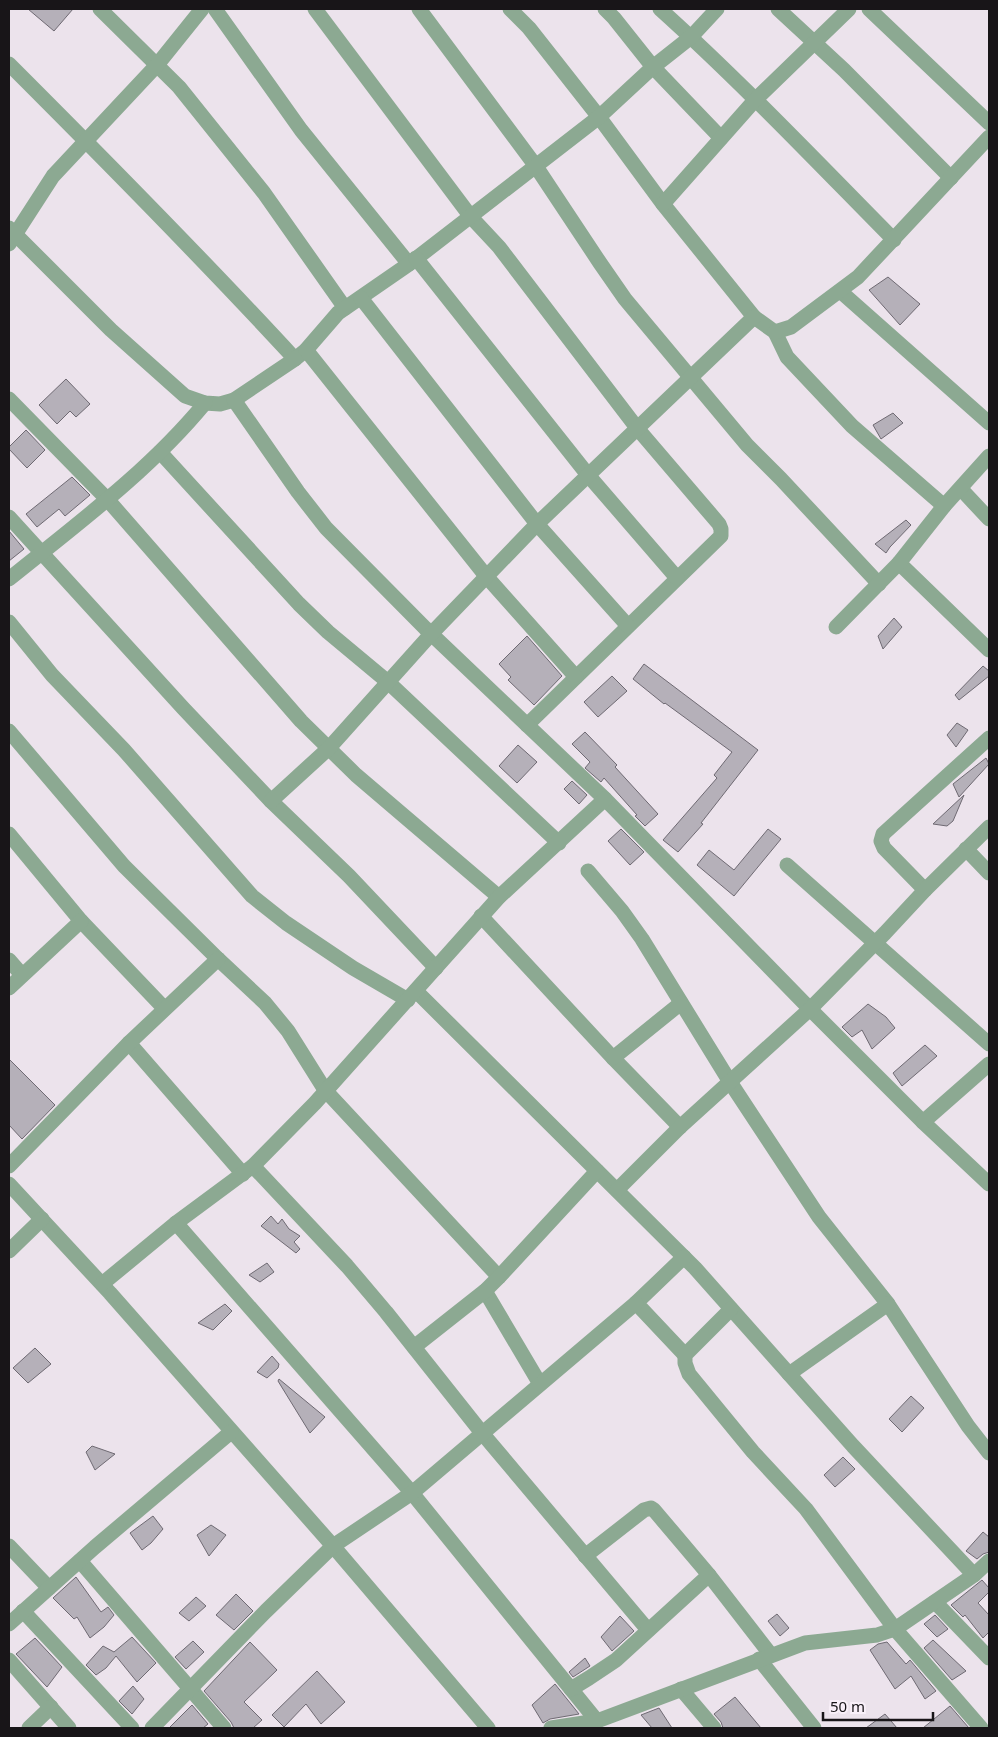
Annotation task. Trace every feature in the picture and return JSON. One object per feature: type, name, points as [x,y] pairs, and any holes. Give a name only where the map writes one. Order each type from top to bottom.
[{"type":"street","points":[[100,9],[179,87],[264,193],[346,308]]},
{"type":"street","points":[[202,9],[157,65],[54,176],[11,235],[111,330],[185,396],[205,403],[220,404],[234,400],[300,355],[338,313],[413,261],[599,117],[653,67],[691,37],[717,9]]},
{"type":"street","points":[[215,9],[302,130],[413,261],[588,475],[678,578]]},
{"type":"street","points":[[314,9],[471,217],[499,247],[637,428],[719,524],[721,529],[721,536],[527,724]]},
{"type":"street","points":[[419,9],[535,165],[625,299],[747,445],[878,584]]},
{"type":"street","points":[[510,9],[529,28],[599,117],[663,204],[754,317],[775,332],[787,357],[852,426],[944,506]]},
{"type":"street","points":[[606,9],[653,67],[721,138]]},
{"type":"street","points":[[660,9],[756,100],[894,240]]},
{"type":"street","points":[[778,9],[844,70],[951,178]]},
{"type":"street","points":[[663,204],[756,100],[849,9]]},
{"type":"street","points":[[869,9],[989,124]]},
{"type":"street","points":[[9,64],[222,280],[300,355],[486,576],[576,677]]},
{"type":"street","points":[[775,332],[791,327],[858,277],[989,137]]},
{"type":"street","points":[[840,291],[989,423]]},
{"type":"street","points":[[360,298],[536,524],[628,626]]},
{"type":"street","points":[[271,801],[329,748],[432,634],[536,524],[754,317]]},
{"type":"street","points":[[9,399],[106,499],[301,721],[356,775],[499,897]]},
{"type":"street","points":[[234,400],[298,492],[326,528],[432,634],[605,799],[810,1009],[923,1122],[989,1184]]},
{"type":"street","points":[[9,579],[160,452],[186,426],[205,403]]},
{"type":"street","points":[[160,452],[305,610],[328,632],[388,682],[559,843]]},
{"type":"street","points":[[836,627],[900,563],[944,506],[989,456]]},
{"type":"street","points":[[961,489],[989,519]]},
{"type":"street","points":[[9,517],[182,708],[271,801],[349,876],[436,968]]},
{"type":"street","points":[[900,563],[989,650]]},
{"type":"street","points":[[9,622],[52,675],[124,750],[252,896],[286,923],[353,968],[412,995],[597,1170],[684,1257],[853,1446],[983,1570],[895,1629],[877,1635],[805,1643],[597,1721],[551,1728]]},
{"type":"street","points":[[9,730],[124,866],[218,960],[265,1003],[288,1031],[326,1090],[499,1277]]},
{"type":"street","points":[[924,890],[884,848],[881,841],[884,834],[989,738]]},
{"type":"street","points":[[102,1284],[176,1223],[248,1170],[316,1102],[499,897],[605,799]]},
{"type":"street","points":[[617,1190],[680,1127],[810,1009],[876,943],[924,890],[989,827]]},
{"type":"street","points":[[9,834],[81,921],[164,1008]]},
{"type":"street","points":[[966,849],[989,872]]},
{"type":"street","points":[[786,866],[989,1044]]},
{"type":"street","points":[[588,871],[622,911],[642,939],[730,1082],[819,1217],[888,1304],[968,1426],[989,1453]]},
{"type":"street","points":[[481,916],[680,1127]]},
{"type":"street","points":[[9,988],[81,921]]},
{"type":"street","points":[[9,960],[22,975]]},
{"type":"street","points":[[9,1166],[128,1042],[218,960]]},
{"type":"street","points":[[613,1058],[681,1003]]},
{"type":"street","points":[[128,1042],[248,1170],[348,1266],[482,1433],[648,1630]]},
{"type":"street","points":[[923,1122],[989,1064]]},
{"type":"street","points":[[414,1347],[499,1277],[597,1170]]},
{"type":"street","points":[[9,1184],[102,1284],[333,1546],[488,1728]]},
{"type":"street","points":[[9,1251],[42,1219]]},
{"type":"street","points":[[176,1223],[412,1493],[597,1721]]},
{"type":"street","points":[[152,1728],[266,1611],[333,1546],[412,1493],[636,1303],[684,1257]]},
{"type":"street","points":[[485,1290],[540,1384]]},
{"type":"street","points":[[636,1303],[685,1355],[687,1368],[700,1389],[753,1452],[806,1509],[895,1629],[981,1728]]},
{"type":"street","points":[[789,1374],[888,1304]]},
{"type":"street","points":[[685,1355],[731,1309]]},
{"type":"street","points":[[9,1624],[231,1432]]},
{"type":"street","points":[[585,1556],[644,1510],[650,1508],[654,1510],[709,1575],[814,1728]]},
{"type":"street","points":[[9,1546],[49,1588]]},
{"type":"street","points":[[80,1561],[224,1728]]},
{"type":"street","points":[[571,1689],[616,1660],[709,1575]]},
{"type":"street","points":[[935,1602],[989,1658]]},
{"type":"street","points":[[23,1611],[132,1728]]},
{"type":"street","points":[[9,1660],[69,1728]]},
{"type":"street","points":[[682,1689],[714,1728]]},
{"type":"street","points":[[29,1728],[51,1708]]},
{"type":"building","points":[[28,9],[73,9],[54,31]]},
{"type":"building","points":[[888,277],[920,304],[900,325],[869,290]]},
{"type":"building","points":[[66,379],[90,404],[76,417],[70,411],[57,424],[39,405]]},
{"type":"building","points":[[893,413],[903,423],[881,439],[873,425]]},
{"type":"building","points":[[26,430],[45,450],[27,468],[9,449]]},
{"type":"building","points":[[72,477],[90,495],[65,516],[59,509],[37,527],[26,514]]},
{"type":"building","points":[[906,520],[911,525],[886,553],[875,544]]},
{"type":"building","points":[[9,531],[24,549],[9,561]]},
{"type":"building","points":[[894,618],[902,627],[883,649],[878,636]]},
{"type":"building","points":[[527,636],[562,676],[534,705],[508,680],[511,677],[499,664]]},
{"type":"building","points":[[644,664],[758,750],[701,823],[703,824],[678,852],[663,840],[717,778],[714,775],[732,752],[664,704],[633,679]]},
{"type":"building","points":[[983,666],[989,671],[989,676],[959,700],[955,695]]},
{"type":"building","points":[[612,676],[627,691],[598,717],[584,702]]},
{"type":"building","points":[[957,723],[968,730],[956,747],[947,735]]},
{"type":"building","points":[[585,732],[617,765],[615,767],[658,814],[645,826],[604,778],[601,782],[585,768],[590,762],[572,744]]},
{"type":"building","points":[[518,745],[537,762],[517,783],[499,766]]},
{"type":"building","points":[[986,758],[989,764],[959,797],[953,784]]},
{"type":"building","points":[[572,781],[587,795],[579,804],[564,789]]},
{"type":"building","points":[[964,795],[953,821],[947,826],[933,824]]},
{"type":"building","points":[[621,829],[644,852],[630,865],[608,841]]},
{"type":"building","points":[[768,829],[781,839],[734,896],[697,865],[709,850],[734,870]]},
{"type":"building","points":[[868,1004],[886,1017],[895,1028],[872,1049],[862,1030],[852,1037],[842,1027]]},
{"type":"building","points":[[925,1045],[937,1056],[902,1086],[893,1073]]},
{"type":"building","points":[[9,1059],[55,1105],[22,1139],[9,1125]]},
{"type":"building","points":[[271,1216],[278,1224],[282,1219],[289,1229],[300,1236],[294,1242],[300,1249],[296,1253],[261,1226]]},
{"type":"building","points":[[267,1263],[274,1272],[260,1282],[249,1275]]},
{"type":"building","points":[[225,1304],[232,1311],[213,1330],[198,1323]]},
{"type":"building","points":[[35,1348],[51,1364],[28,1383],[13,1368]]},
{"type":"building","points":[[272,1356],[279,1364],[278,1368],[267,1378],[257,1372]]},
{"type":"building","points":[[279,1379],[325,1417],[310,1433],[278,1381]]},
{"type":"building","points":[[911,1396],[924,1408],[902,1432],[889,1419]]},
{"type":"building","points":[[92,1446],[115,1454],[95,1470],[86,1452]]},
{"type":"building","points":[[843,1457],[855,1469],[835,1487],[824,1475]]},
{"type":"building","points":[[153,1516],[163,1529],[142,1550],[130,1533]]},
{"type":"building","points":[[211,1525],[226,1535],[209,1556],[197,1535]]},
{"type":"building","points":[[983,1532],[989,1537],[989,1552],[977,1559],[966,1551]]},
{"type":"building","points":[[76,1577],[101,1612],[108,1607],[114,1615],[104,1627],[90,1638],[77,1617],[74,1619],[53,1598]]},
{"type":"building","points":[[982,1580],[989,1588],[989,1592],[978,1603],[989,1615],[989,1632],[983,1638],[965,1615],[963,1617],[951,1605]]},
{"type":"building","points":[[236,1594],[253,1611],[234,1630],[216,1615]]},
{"type":"building","points":[[196,1597],[206,1606],[189,1621],[179,1613]]},
{"type":"building","points":[[777,1614],[789,1628],[780,1636],[768,1621]]},
{"type":"building","points":[[935,1615],[948,1629],[937,1637],[924,1624]]},
{"type":"building","points":[[620,1616],[634,1631],[612,1651],[601,1637]]},
{"type":"building","points":[[132,1637],[156,1663],[137,1682],[116,1656],[106,1668],[96,1675],[86,1665],[103,1646],[114,1652]]},
{"type":"building","points":[[35,1638],[62,1667],[47,1687],[16,1654]]},
{"type":"building","points":[[933,1640],[966,1671],[952,1680],[924,1648]]},
{"type":"building","points":[[193,1641],[204,1652],[186,1669],[175,1657]]},
{"type":"building","points":[[250,1642],[277,1670],[244,1702],[262,1720],[253,1728],[234,1728],[204,1691]]},
{"type":"building","points":[[887,1642],[906,1664],[910,1660],[936,1691],[925,1699],[911,1676],[895,1689],[870,1650],[878,1644]]},
{"type":"building","points":[[585,1658],[590,1666],[573,1677],[569,1672]]},
{"type":"building","points":[[317,1671],[345,1702],[321,1724],[306,1704],[284,1727],[272,1715]]},
{"type":"building","points":[[555,1684],[579,1714],[550,1719],[543,1723],[532,1705]]},
{"type":"building","points":[[133,1686],[144,1699],[132,1714],[119,1701]]},
{"type":"building","points":[[735,1697],[761,1728],[723,1728],[721,1722],[714,1714]]},
{"type":"building","points":[[192,1705],[208,1724],[203,1728],[169,1728]]},
{"type":"building","points":[[950,1706],[969,1728],[923,1728]]},
{"type":"building","points":[[659,1708],[672,1728],[652,1728],[641,1715]]},
{"type":"building","points":[[885,1714],[897,1728],[866,1728]]}]
